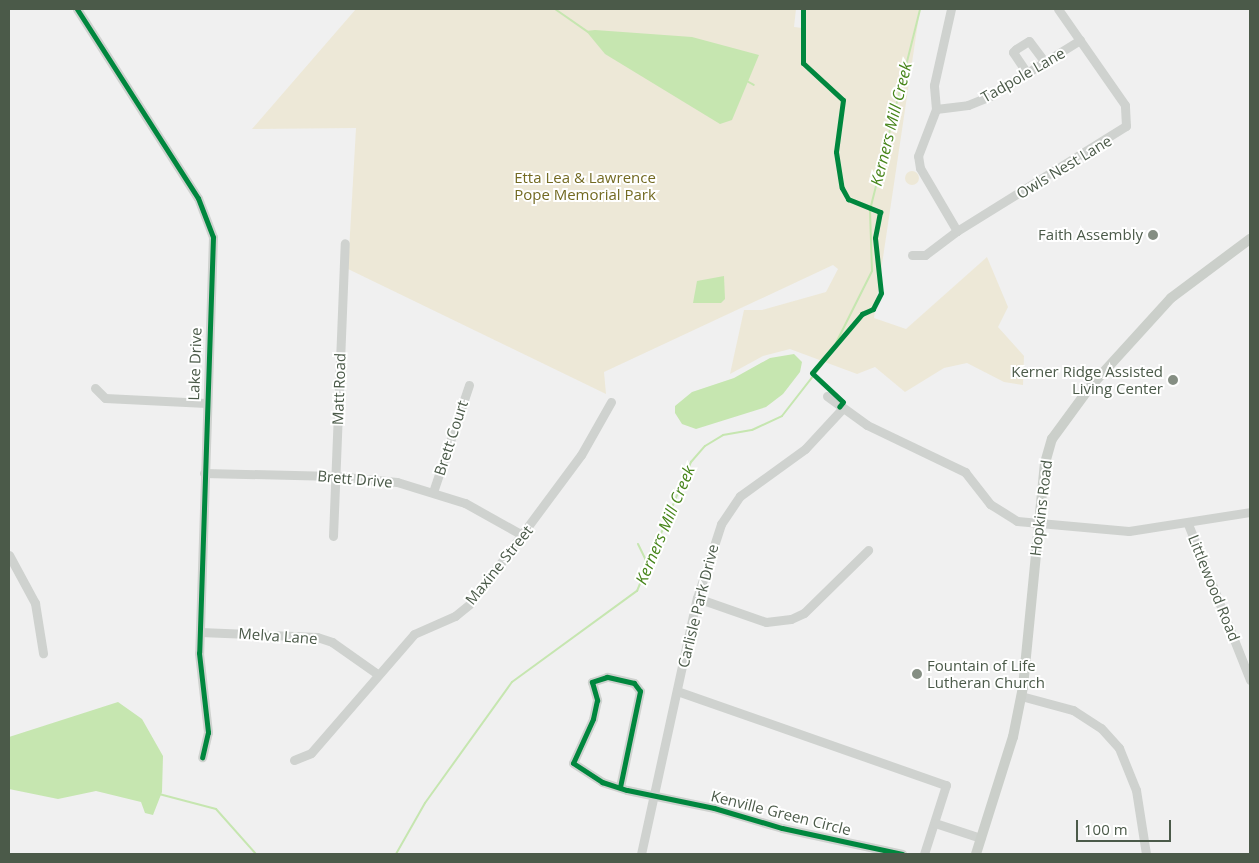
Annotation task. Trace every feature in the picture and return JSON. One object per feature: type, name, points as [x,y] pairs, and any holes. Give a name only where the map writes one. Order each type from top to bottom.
[{"type":"main road","name":"Hopkins Road","points":[[976,854],[1021,696],[1044,463],[1065,418],[1171,298],[1250,239]]},
{"type":"street","name":"Lake Drive","points":[[77,9],[208,220],[212,237],[200,632],[208,732],[202,757]]},
{"type":"street","points":[[912,255],[925,254],[957,231],[920,168],[918,156],[936,109],[934,84],[951,9]]},
{"type":"street","name":"Owls Nest Lane","points":[[957,231],[1126,126],[1125,105],[1058,9]]},
{"type":"street","name":"Tadpole Lane","points":[[936,109],[968,105],[1027,73],[1080,40]]},
{"type":"street","points":[[1027,73],[1013,52],[1016,49],[1032,42],[1044,61]]},
{"type":"street","name":"Matt Road","points":[[332,536],[345,243]]},
{"type":"street","name":"Brett Court","points":[[433,492],[469,384]]},
{"type":"street","points":[[95,388],[105,398],[206,403]]},
{"type":"street","points":[[827,396],[842,409],[867,425],[952,464],[965,472],[1003,515],[1038,525],[1129,531],[1188,524],[1250,512]]},
{"type":"street","name":"Maxine Street","points":[[294,760],[311,752],[376,673],[414,634],[455,616],[471,603],[524,536],[581,455],[611,402]]},
{"type":"street","name":"Carlisle Park Drive","points":[[642,854],[697,598],[710,550],[730,508],[754,483],[805,449],[842,409]]},
{"type":"street","name":"Brett Drive","points":[[204,473],[375,478],[433,492],[465,503],[524,536]]},
{"type":"street","name":"Littlewood Road","points":[[1188,524],[1250,680]]},
{"type":"street","points":[[697,598],[766,622],[791,619],[804,613],[868,550]]},
{"type":"street","points":[[9,556],[36,603],[43,653]]},
{"type":"street","name":"Melva Lane","points":[[200,632],[317,637],[332,642],[376,673]]},
{"type":"street","name":"Kenville Green Circle","points":[[620,787],[640,691],[634,683],[607,676],[592,682],[597,700],[593,719],[573,763],[620,787],[902,854]]},
{"type":"street","points":[[677,691],[946,785],[924,854]]},
{"type":"street","points":[[1021,696],[1073,710],[1101,728],[1118,748],[1136,790],[1146,854]]},
{"type":"street","points":[[935,823],[981,838]]},
{"type":"green space","name":"Etta Lea & Lawrence Pope Memorial Park","points":[[356,9],[796,9],[794,27],[802,28],[804,9],[920,9],[874,318],[906,329],[987,257],[1008,307],[998,327],[1024,356],[1023,385],[1004,382],[967,363],[944,368],[905,392],[875,367],[857,374],[790,349],[763,356],[730,374],[744,310],[762,310],[826,292],[838,269],[833,265],[604,372],[606,394],[348,269],[356,128],[252,129]]},
{"type":"green space","points":[[909,171],[915,171],[919,178],[915,185],[909,185],[905,181],[905,175]]},
{"type":"shaded area","points":[[595,30],[692,37],[759,55],[732,120],[720,124],[605,54],[586,31]]},
{"type":"shaded area","points":[[724,276],[725,299],[721,303],[693,303],[697,281]]},
{"type":"shaded area","points":[[794,354],[802,362],[800,372],[783,394],[766,407],[696,429],[682,424],[675,413],[675,406],[692,392],[734,378],[770,358]]},
{"type":"shaded area","points":[[118,702],[142,719],[163,756],[162,792],[153,815],[145,813],[141,802],[96,791],[58,799],[9,789],[9,737]]},
{"type":"waterway","points":[[555,9],[588,32]]},
{"type":"waterway","name":"Kerners Mill Creek","points":[[396,854],[425,803],[512,682],[637,591],[691,462],[705,446],[723,435],[752,430],[782,416],[831,353],[872,271],[870,210],[920,9]]},
{"type":"waterway","points":[[745,80],[754,85]]},
{"type":"waterway","points":[[638,544],[649,567]]},
{"type":"waterway","points":[[159,794],[216,809],[256,854]]},
{"type":"cycle path","points":[[77,9],[198,198],[213,237],[199,653],[208,732],[202,757]]},
{"type":"cycle path","points":[[803,9],[803,63],[843,100],[836,152],[842,188],[848,199],[880,212],[875,238],[881,293],[873,309],[862,314],[812,373],[843,402],[839,407]]},
{"type":"cycle path","points":[[620,787],[640,691],[634,683],[607,677],[592,682],[597,700],[593,719],[573,763],[602,782],[627,790],[714,808],[782,828],[902,854]]},
{"type":"place","name":"Faith Assembly","points":[[1153,235]]},
{"type":"place","name":"Kerner Ridge Assisted Living Center","points":[[1173,380]]},
{"type":"place","name":"Fountain of Life Lutheran Church","points":[[917,674]]}]
